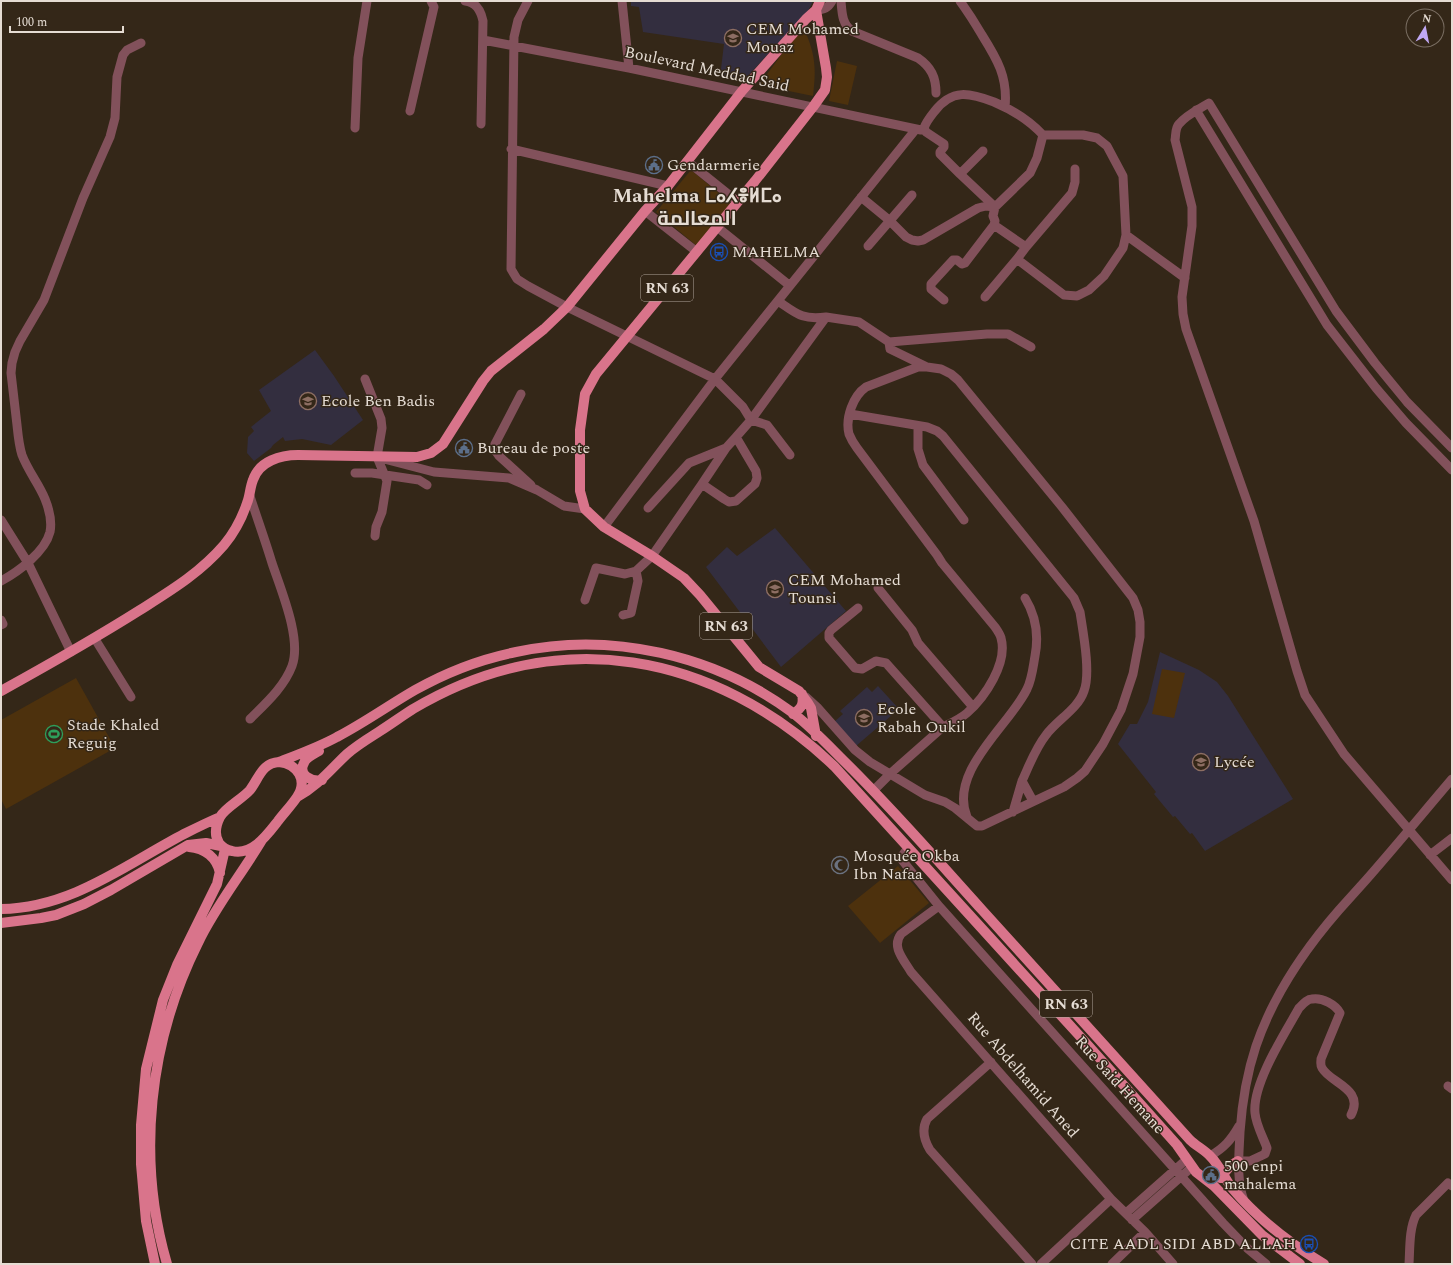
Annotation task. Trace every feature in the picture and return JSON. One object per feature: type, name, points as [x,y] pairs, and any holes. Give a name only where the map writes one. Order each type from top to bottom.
[{"type":"main road","points":[[1,692],[95,639],[198,572],[220,550],[230,537],[241,518],[250,496],[255,474],[268,462],[286,455],[417,457],[424,456],[438,449],[448,438],[483,381],[491,371],[544,329],[567,307],[668,186],[742,91],[818,6]]},
{"type":"main road","name":"RN 63","points":[[802,694],[797,689],[759,667],[700,595],[684,578],[652,556],[604,527],[585,509],[580,491],[580,430],[585,394],[596,374],[756,181],[825,90],[827,76],[818,6]]},
{"type":"main road","points":[[167,1264],[157,1217],[151,1169],[153,1101],[159,1057],[171,1008],[220,875],[223,847],[216,835],[220,817],[248,791],[265,767],[334,739],[416,689],[465,666],[518,651],[572,645],[600,645],[654,651],[706,667],[732,677],[756,690],[793,714],[816,734]]},
{"type":"main road","points":[[297,798],[322,780],[354,748],[411,711],[439,695],[474,680],[506,670],[545,662],[587,658],[628,662],[668,669],[721,688],[761,710],[795,732],[834,766],[1086,1043],[1200,1176],[1210,1183],[1262,1235],[1300,1264]]},
{"type":"main road","points":[[793,714],[803,705],[802,694]]},
{"type":"main road","points":[[802,694],[811,708],[819,752]]},
{"type":"main road","name":"RN 63","points":[[816,734],[874,790],[1190,1140],[1210,1156],[1244,1202],[1283,1236],[1324,1264]]},
{"type":"main road","points":[[322,780],[312,781],[307,778],[303,771],[303,763],[327,746],[334,739]]},
{"type":"main road","points":[[155,1264],[146,1221],[142,1183],[141,1131],[143,1088],[150,1051],[163,1000],[178,965],[203,923],[262,840],[297,798],[302,788],[300,774],[297,770],[289,764],[279,762]]},
{"type":"main road","points":[[1,909],[41,904],[82,891],[101,882],[185,833],[220,817]]},
{"type":"main road","points":[[1,922],[41,918],[70,910],[111,890],[188,845],[200,843],[223,847],[234,852],[251,848],[262,840]]},
{"type":"main road","points":[[181,848],[195,847],[207,852],[216,862],[220,875]]},
{"type":"main road","points":[[1187,1160],[1190,1147],[1197,1146]]},
{"type":"main road","points":[[1210,1183],[1216,1182],[1230,1166],[1238,1161]]},
{"type":"street","points":[[355,128],[358,58],[367,1]]},
{"type":"street","points":[[465,1],[478,7],[483,21],[481,124]]},
{"type":"street","points":[[528,1],[518,20],[514,37],[511,269],[517,279],[528,286],[567,307],[627,335],[714,379],[743,407],[751,420],[767,425],[790,455]]},
{"type":"street","points":[[617,1],[624,18]]},
{"type":"street","points":[[622,1],[629,68]]},
{"type":"street","points":[[818,6],[823,10],[828,7],[832,1]]},
{"type":"street","points":[[841,1],[842,16],[848,28],[918,58],[931,70],[934,78],[936,93]]},
{"type":"street","points":[[960,1],[999,63],[1005,83],[1005,107]]},
{"type":"street","points":[[410,111],[433,2]]},
{"type":"street","name":"Boulevard Meddad Said","points":[[483,40],[742,91],[920,129]]},
{"type":"street","points":[[1,581],[28,563],[39,551],[50,532],[49,512],[46,499],[26,462],[20,447],[11,374],[12,363],[20,340],[44,300],[83,198],[110,137],[115,118],[117,77],[122,55],[127,50],[141,43]]},
{"type":"street","points":[[604,527],[714,379],[778,301],[789,285],[941,103],[957,95],[975,95],[1005,107],[1029,122],[1043,135],[1083,135],[1097,138],[1107,146],[1123,176],[1126,235],[1123,248],[1104,276],[1089,290],[1077,296],[1064,295],[1017,259]]},
{"type":"street","points":[[1452,448],[1408,402],[1375,363],[1336,311],[1208,103],[1178,124],[1175,140],[1192,207],[1192,226],[1182,297],[1183,314],[1188,336],[1258,535],[1305,695],[1344,754],[1452,880]]},
{"type":"street","points":[[1196,110],[1327,325],[1376,388],[1406,423],[1452,470]]},
{"type":"street","points":[[920,129],[944,144],[940,154],[995,207]]},
{"type":"street","points":[[944,300],[931,290],[931,284],[953,260],[957,260],[963,264],[965,263],[994,225],[995,221],[993,216],[995,207],[1030,173],[1037,158],[1043,135]]},
{"type":"street","points":[[512,149],[668,186]]},
{"type":"street","points":[[960,174],[983,152]]},
{"type":"street","points":[[687,161],[738,202]]},
{"type":"street","points":[[985,297],[1072,193],[1076,169]]},
{"type":"street","points":[[868,246],[912,195]]},
{"type":"street","points":[[861,197],[889,220],[906,237],[918,241],[923,240],[978,208],[986,206],[995,207]]},
{"type":"street","points":[[646,211],[697,252]]},
{"type":"street","points":[[994,225],[1026,247]]},
{"type":"street","points":[[717,227],[789,285]]},
{"type":"street","points":[[1126,235],[1185,278]]},
{"type":"street","points":[[778,301],[800,316],[813,318],[826,317],[859,322],[889,342],[987,334],[1008,334],[1031,347]]},
{"type":"street","points":[[584,600],[596,568],[626,574],[636,571],[652,556],[726,448],[751,420],[826,317]]},
{"type":"street","points":[[889,342],[890,349],[927,367]]},
{"type":"street","points":[[802,694],[817,707],[855,750],[870,762],[891,773],[925,795],[950,805],[977,826],[982,826],[1013,812],[1064,787],[1077,778],[1085,771],[1103,744],[1121,710],[1133,674],[1140,637],[1138,610],[1132,598],[1126,588],[971,394],[951,374],[941,369],[927,367],[909,370],[866,386],[855,398],[850,414],[848,430],[853,442],[937,554],[942,564],[995,627],[1001,638],[1001,653],[998,668],[989,688],[973,707],[959,719],[943,727],[891,773],[874,790]]},
{"type":"street","points":[[365,379],[381,418],[382,428],[376,457],[387,481],[382,512],[376,527],[375,536]]},
{"type":"street","points":[[521,394],[495,444],[494,449],[499,456],[537,490]]},
{"type":"street","points":[[850,414],[918,426],[937,431],[943,436],[1074,598],[1080,612],[1087,673],[1084,692],[1078,702],[1041,742],[1022,782],[1013,812]]},
{"type":"street","points":[[918,426],[918,449],[923,465],[964,520]]},
{"type":"street","points":[[702,484],[729,502],[736,501],[755,484],[757,478],[756,471],[736,436]]},
{"type":"street","points":[[648,508],[689,463],[726,448]]},
{"type":"street","points":[[376,457],[434,472],[509,478],[537,490],[564,506],[585,509]]},
{"type":"street","points":[[355,473],[372,473],[419,480],[427,485]]},
{"type":"street","points":[[250,496],[283,594],[293,631],[295,649],[292,665],[285,680],[269,700],[250,719]]},
{"type":"street","points":[[1,520],[28,563],[71,652]]},
{"type":"street","points":[[623,615],[631,613],[638,581],[636,571]]},
{"type":"street","points":[[878,588],[912,630],[918,642],[973,707]]},
{"type":"street","points":[[967,817],[964,809],[963,798],[969,777],[984,748],[1020,701],[1027,689],[1032,675],[1037,648],[1037,632],[1035,616],[1025,598]]},
{"type":"street","points":[[858,608],[831,630],[829,633],[829,638],[855,668],[862,669],[876,661],[886,663],[943,727]]},
{"type":"street","points":[[1,620],[3,624],[1,625]]},
{"type":"street","points":[[95,639],[131,698]]},
{"type":"street","points":[[1244,1202],[1239,1183],[1238,1161],[1241,1123],[1248,1073],[1264,1025],[1277,998],[1310,947],[1339,910],[1452,779]]},
{"type":"street","points":[[1022,782],[1033,801]]},
{"type":"street","points":[[1430,855],[1452,838]]},
{"type":"street","name":"Rue Said Hemane","points":[[908,848],[902,856],[902,860],[938,906],[1178,1173],[1247,1248],[1266,1264]]},
{"type":"street","name":"Rue Abdelhamid Aned","points":[[938,906],[901,934],[898,939],[897,945],[899,953],[911,972],[992,1062],[1111,1199],[1145,1232],[1173,1264]]},
{"type":"street","points":[[1238,1161],[1250,1161],[1265,1154],[1267,1148],[1255,1114],[1258,1089],[1272,1056],[1299,1008],[1312,999],[1320,999],[1333,1005],[1338,1009],[1340,1014],[1321,1059],[1320,1065],[1322,1070],[1348,1089],[1352,1095],[1354,1110],[1351,1115]]},
{"type":"street","points":[[992,1062],[927,1119],[924,1134],[926,1144],[930,1150],[1032,1264]]},
{"type":"street","points":[[1210,1156],[1230,1141],[1241,1123]]},
{"type":"street","points":[[1129,1217],[1178,1173],[1187,1160]]},
{"type":"street","points":[[1409,1264],[1413,1221],[1416,1215],[1448,1183],[1452,1186]]},
{"type":"street","points":[[1041,1264],[1111,1199]]},
{"type":"street","points":[[1112,1264],[1145,1232]]},
{"type":"shaded area","name":"CEM Mohamed Mouaz","points":[[631,1],[813,1],[808,11],[744,80],[720,77],[724,44],[643,32],[639,7],[631,6]]},
{"type":"shaded area","points":[[801,28],[805,31],[809,40],[813,56],[815,78],[813,96],[759,85]]},
{"type":"shaded area","points":[[837,61],[857,66],[848,105],[829,101]]},
{"type":"shaded area","points":[[691,170],[732,204],[697,246],[656,212]]},
{"type":"shaded area","name":"Ecole Ben Badis","points":[[315,350],[363,420],[331,445],[302,439],[285,441],[283,437],[254,461],[247,453],[248,437],[254,431],[251,427],[271,411],[259,390]]},
{"type":"shaded area","name":"CEM Mohamed Tounsi","points":[[775,528],[846,611],[781,667],[706,567],[727,547],[737,556]]},
{"type":"shaded area","name":"Lycée","points":[[1160,652],[1199,670],[1217,682],[1228,696],[1293,799],[1205,851],[1192,833],[1190,834],[1175,816],[1173,817],[1154,794],[1156,792],[1118,744],[1130,724],[1137,724],[1148,702]]},
{"type":"shaded area","points":[[1162,669],[1185,673],[1174,718],[1152,714]]},
{"type":"shaded area","name":"Stade Khaled Reguig","points":[[76,678],[115,748],[6,809],[1,799],[1,720]]},
{"type":"shaded area","name":"Ecole Rabah Oukil","points":[[878,686],[899,709],[856,746],[834,722],[843,714],[840,711],[867,687],[872,692]]},
{"type":"shaded area","points":[[898,866],[929,903],[880,943],[848,906]]},
{"type":"place","name":"CEM Mohamed Mouaz","points":[[733,38]]},
{"type":"place","name":"Gendarmerie","points":[[654,165]]},
{"type":"place","name":"MAHELMA","points":[[719,252]]},
{"type":"place","name":"Ecole Ben Badis","points":[[308,401]]},
{"type":"place","name":"Bureau de poste","points":[[464,448]]},
{"type":"place","name":"CEM Mohamed Tounsi","points":[[775,589]]},
{"type":"place","name":"Ecole Rabah Oukil","points":[[864,718]]},
{"type":"place","name":"Stade Khaled Reguig","points":[[54,734]]},
{"type":"place","name":"Lycée","points":[[1201,762]]},
{"type":"place","name":"Mosquée Okba Ibn Nafaa","points":[[840,865]]},
{"type":"place","name":"500 enpi mahalema","points":[[1211,1175]]},
{"type":"place","name":"CITE AADL SIDI ABD ALLAH","points":[[1309,1244]]},
{"type":"district","name":"Mahelma ⵎⴰⵃⴻⵍⵎⴰ المعالمة","points":[[697,208]]}]
